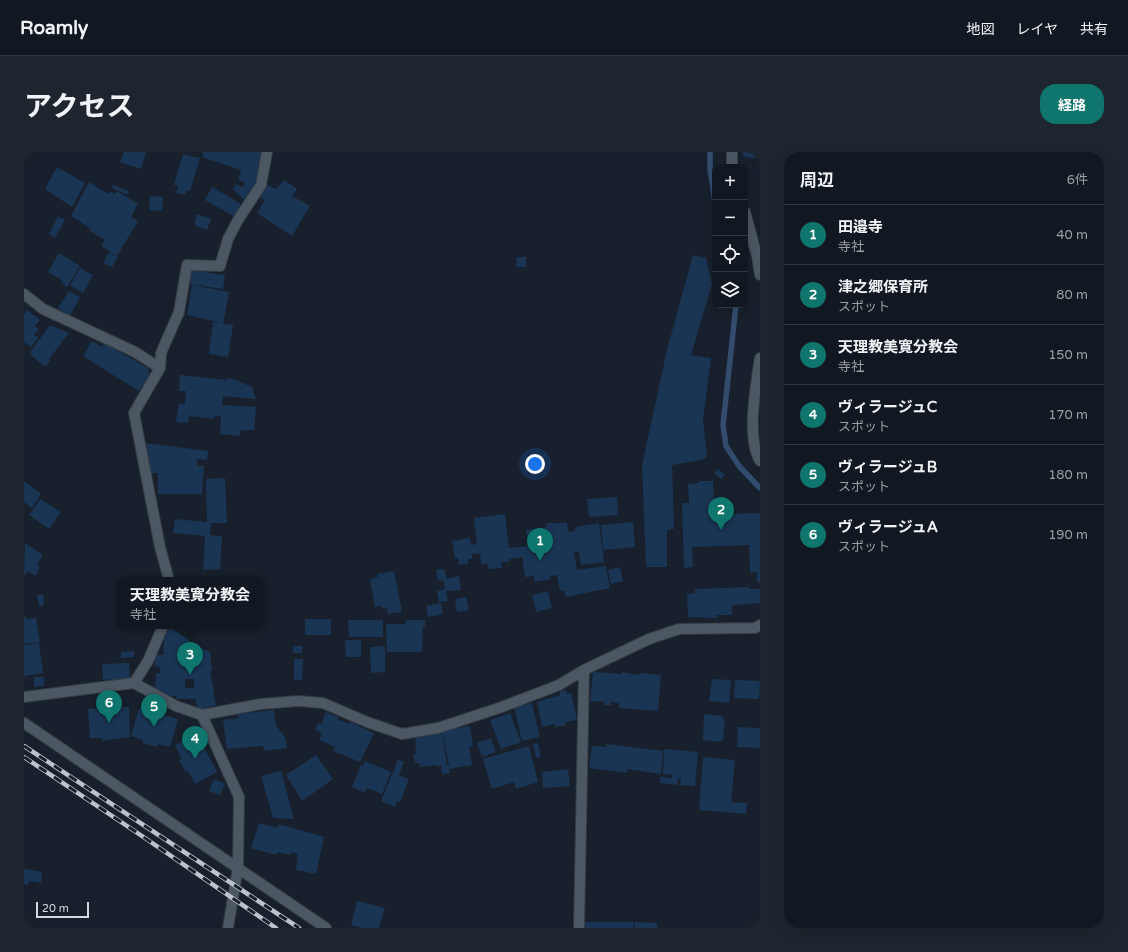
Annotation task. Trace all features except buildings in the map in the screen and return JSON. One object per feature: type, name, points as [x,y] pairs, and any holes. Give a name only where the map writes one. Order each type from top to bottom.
[{"type":"street","points":[[168,577],[160,547],[134,413],[160,368],[162,353],[179,312],[187,265],[220,266],[228,239],[238,220],[261,185],[267,152]]},
{"type":"street","points":[[732,152],[732,164]]},
{"type":"street","points":[[748,223],[757,256],[760,275]]},
{"type":"street","points":[[24,294],[43,309],[135,352],[160,368]]},
{"type":"street","points":[[760,358],[753,425],[754,444],[760,461]]},
{"type":"street","points":[[24,697],[134,683],[176,706],[202,715],[261,704],[298,700],[323,703],[367,722],[402,734],[438,728],[499,708],[559,685],[584,670],[649,639],[679,629],[755,628],[760,626]]},
{"type":"street","points":[[134,683],[148,661],[162,629]]},
{"type":"street","points":[[579,928],[584,670]]},
{"type":"street","points":[[202,715],[239,797],[238,867],[228,928]]},
{"type":"street","points":[[24,723],[326,928]]},
{"type":"waterway","points":[[710,152],[710,169],[715,200]]},
{"type":"waterway","points":[[736,308],[723,425],[726,446],[739,466],[760,488]]},
{"type":"railway","points":[[24,746],[299,928]]},
{"type":"railway","points":[[24,757],[276,928]]},
{"type":"place","name":"津之郷保育所","points":[[721,530]]},
{"type":"place","name":"田邉寺","points":[[540,561]]},
{"type":"place","name":"天理教美寛分教会","points":[[190,675]]},
{"type":"place","name":"ヴィラージュA","points":[[109,723]]},
{"type":"place","name":"ヴィラージュB","points":[[154,727]]},
{"type":"place","name":"ヴィラージュC","points":[[195,759]]}]
